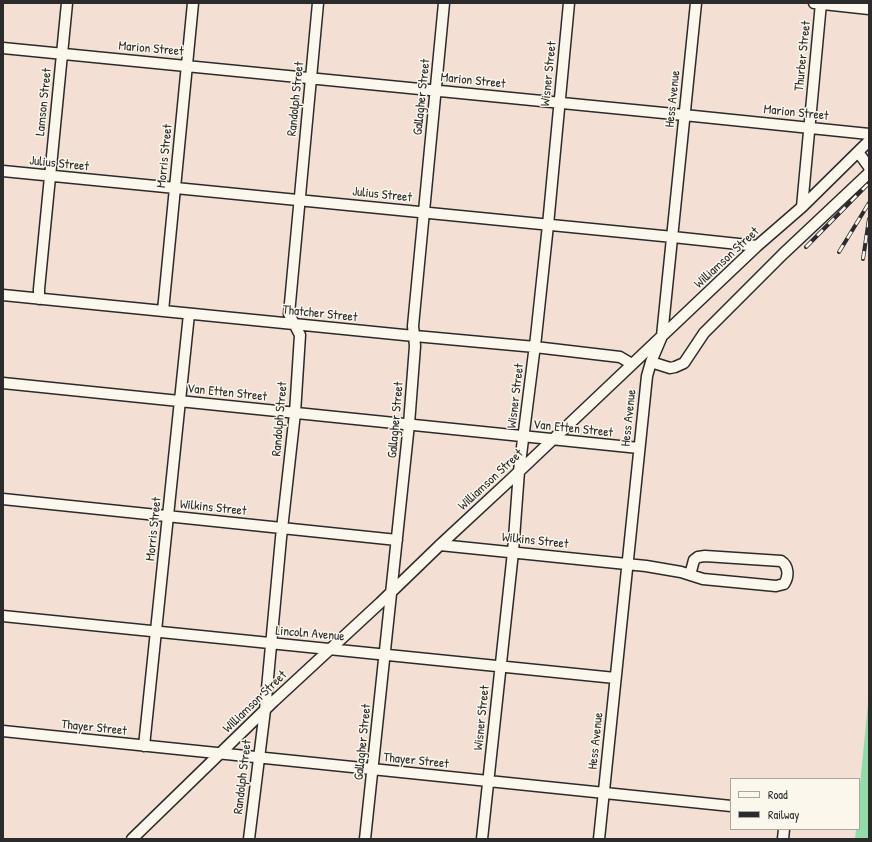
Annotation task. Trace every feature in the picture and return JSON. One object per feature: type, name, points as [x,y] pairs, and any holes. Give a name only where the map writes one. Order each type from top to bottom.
[{"type":"street","name":"Lamson Street","points":[[39,299],[67,3]]},
{"type":"street","name":"Morris Street","points":[[163,311],[193,3]]},
{"type":"street","name":"Randolph Street","points":[[249,839],[265,710],[270,644],[295,413],[300,335],[289,314],[318,3]]},
{"type":"street","name":"Gallagher Street","points":[[365,839],[374,770],[409,424],[415,336],[414,326],[423,213],[444,3]]},
{"type":"street","name":"Wisner Street","points":[[482,839],[520,471],[548,225],[569,3]]},
{"type":"street","name":"Hess Avenue","points":[[599,839],[647,376],[662,336],[696,3]]},
{"type":"street","points":[[819,3],[869,8]]},
{"type":"street","name":"Thurber Street","points":[[802,207],[819,3]]},
{"type":"street","name":"Marion Street","points":[[3,48],[684,114],[869,134]]},
{"type":"street","name":"Williamson Street","points":[[132,839],[330,648],[554,439],[757,246],[802,207],[869,141]]},
{"type":"street","points":[[858,152],[869,167]]},
{"type":"street","name":"Julius Street","points":[[3,171],[672,236],[757,246]]},
{"type":"street","points":[[651,362],[670,368],[684,362],[704,333],[783,254],[869,172]]},
{"type":"street","name":"Thatcher Street","points":[[3,295],[535,347],[620,357],[632,364]]},
{"type":"street","name":"Morris Street","points":[[144,746],[189,314]]},
{"type":"street","name":"Van Etten Street","points":[[3,383],[639,448]]},
{"type":"street","name":"Wilkins Street","points":[[3,499],[397,540]]},
{"type":"street","name":"Wilkins Street","points":[[440,545],[646,566],[703,579],[776,586],[784,584],[787,581],[788,575],[787,567],[781,561],[705,556],[698,557],[694,560],[690,575]]},
{"type":"street","name":"Lincoln Avenue","points":[[3,616],[615,678]]},
{"type":"street","name":"Thayer Street","points":[[3,731],[730,806]]},
{"type":"green space","points":[[869,693],[869,839],[855,839],[856,830],[860,830],[860,785]]},
{"type":"railway","points":[[806,247],[869,183]]},
{"type":"railway","points":[[839,252],[869,203]]},
{"type":"railway","points":[[863,259],[869,219]]}]
